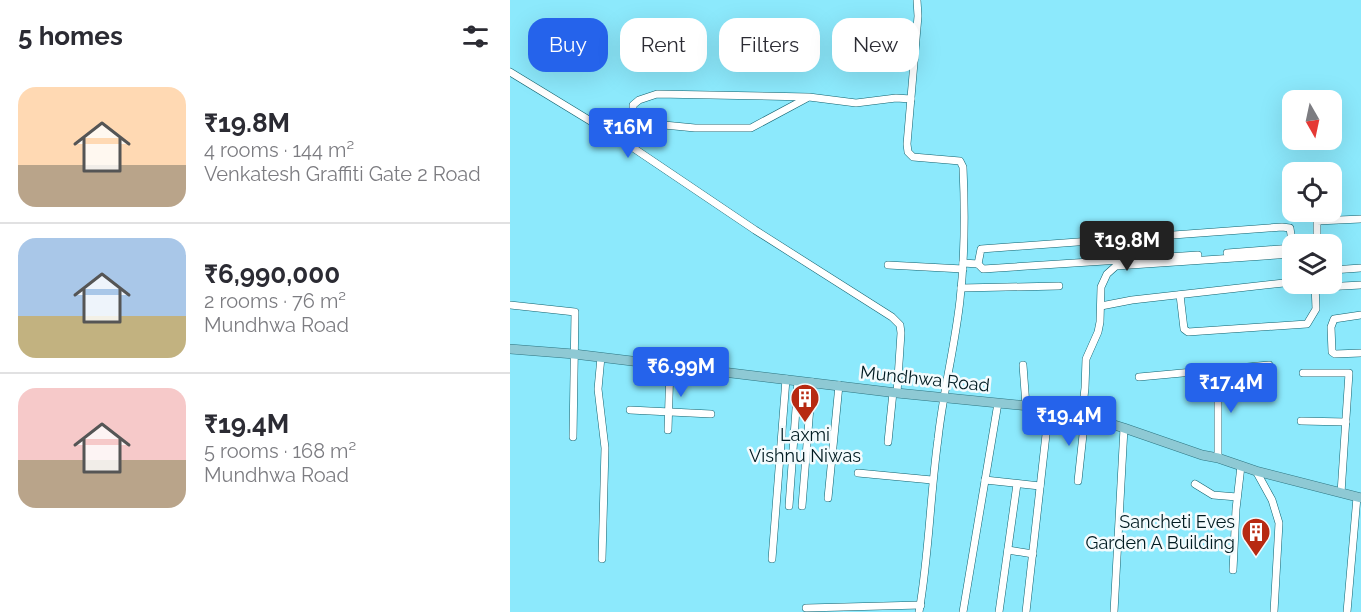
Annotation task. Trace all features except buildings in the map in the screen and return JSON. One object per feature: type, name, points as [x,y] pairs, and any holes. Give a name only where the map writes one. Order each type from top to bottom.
[{"type":"main road","name":"Mundhwa Road","points":[[510,349],[574,354],[943,398],[1048,408],[1084,415],[1202,455],[1359,498]]},
{"type":"street","points":[[806,608],[920,608],[930,527],[932,480],[962,288],[965,219],[962,164],[956,160],[910,155],[907,144],[918,16],[917,0]]},
{"type":"street","points":[[510,72],[612,133],[755,230],[897,321],[901,333],[888,442]]},
{"type":"street","points":[[633,122],[633,105],[649,95],[657,94],[809,97],[856,103],[896,98],[911,99]]},
{"type":"street","points":[[612,133],[622,125],[633,122],[695,128],[751,128],[809,97]]},
{"type":"street","points":[[1317,234],[1317,221],[1361,219]]},
{"type":"street","points":[[978,264],[981,249],[1282,227],[1290,228],[1291,234]]},
{"type":"street","points":[[978,264],[983,269],[1282,249]]},
{"type":"street","points":[[1078,481],[1086,358],[1098,332],[1101,287],[1107,274],[1116,266],[1282,255]]},
{"type":"street","points":[[888,265],[963,266],[978,264]]},
{"type":"street","points":[[1342,269],[1361,268]]},
{"type":"street","points":[[1101,306],[1282,283]]},
{"type":"street","points":[[1342,286],[1361,285]]},
{"type":"street","points":[[962,288],[1059,286]]},
{"type":"street","points":[[1180,295],[1184,328],[1188,332],[1307,324],[1316,309],[1315,294]]},
{"type":"street","points":[[510,305],[575,312],[573,438]]},
{"type":"street","points":[[1361,315],[1334,319],[1331,327],[1332,352],[1335,354],[1361,353]]},
{"type":"street","points":[[601,357],[598,389],[605,448],[602,559]]},
{"type":"street","points":[[668,430],[670,365]]},
{"type":"street","points":[[1023,365],[1026,406]]},
{"type":"street","points":[[1139,377],[1269,365]]},
{"type":"street","points":[[1218,370],[1218,458]]},
{"type":"street","points":[[1303,373],[1349,373],[1341,493]]},
{"type":"street","points":[[772,559],[786,379]]},
{"type":"street","points":[[789,506],[798,381]]},
{"type":"street","points":[[802,506],[812,382]]},
{"type":"street","points":[[828,498],[839,386]]},
{"type":"street","points":[[963,612],[998,403]]},
{"type":"street","points":[[1026,612],[1048,408]]},
{"type":"street","points":[[630,410],[711,414]]},
{"type":"street","points":[[1301,421],[1346,422]]},
{"type":"street","points":[[1114,612],[1124,428]]},
{"type":"street","points":[[1233,570],[1241,466]]},
{"type":"street","points":[[1256,471],[1276,510],[1279,523],[1274,612]]},
{"type":"street","points":[[858,473],[932,480]]},
{"type":"street","points":[[986,480],[1040,486]]},
{"type":"street","points":[[999,612],[1017,484]]},
{"type":"street","points":[[1195,484],[1213,495],[1237,496]]},
{"type":"street","points":[[1347,612],[1359,498]]},
{"type":"street","points":[[1008,550],[1033,554]]},
{"type":"place","name":"Laxmi Vishnu Niwas","points":[[805,424]]},
{"type":"place","name":"Sancheti Eves Garden A Building","points":[[1256,558]]}]
